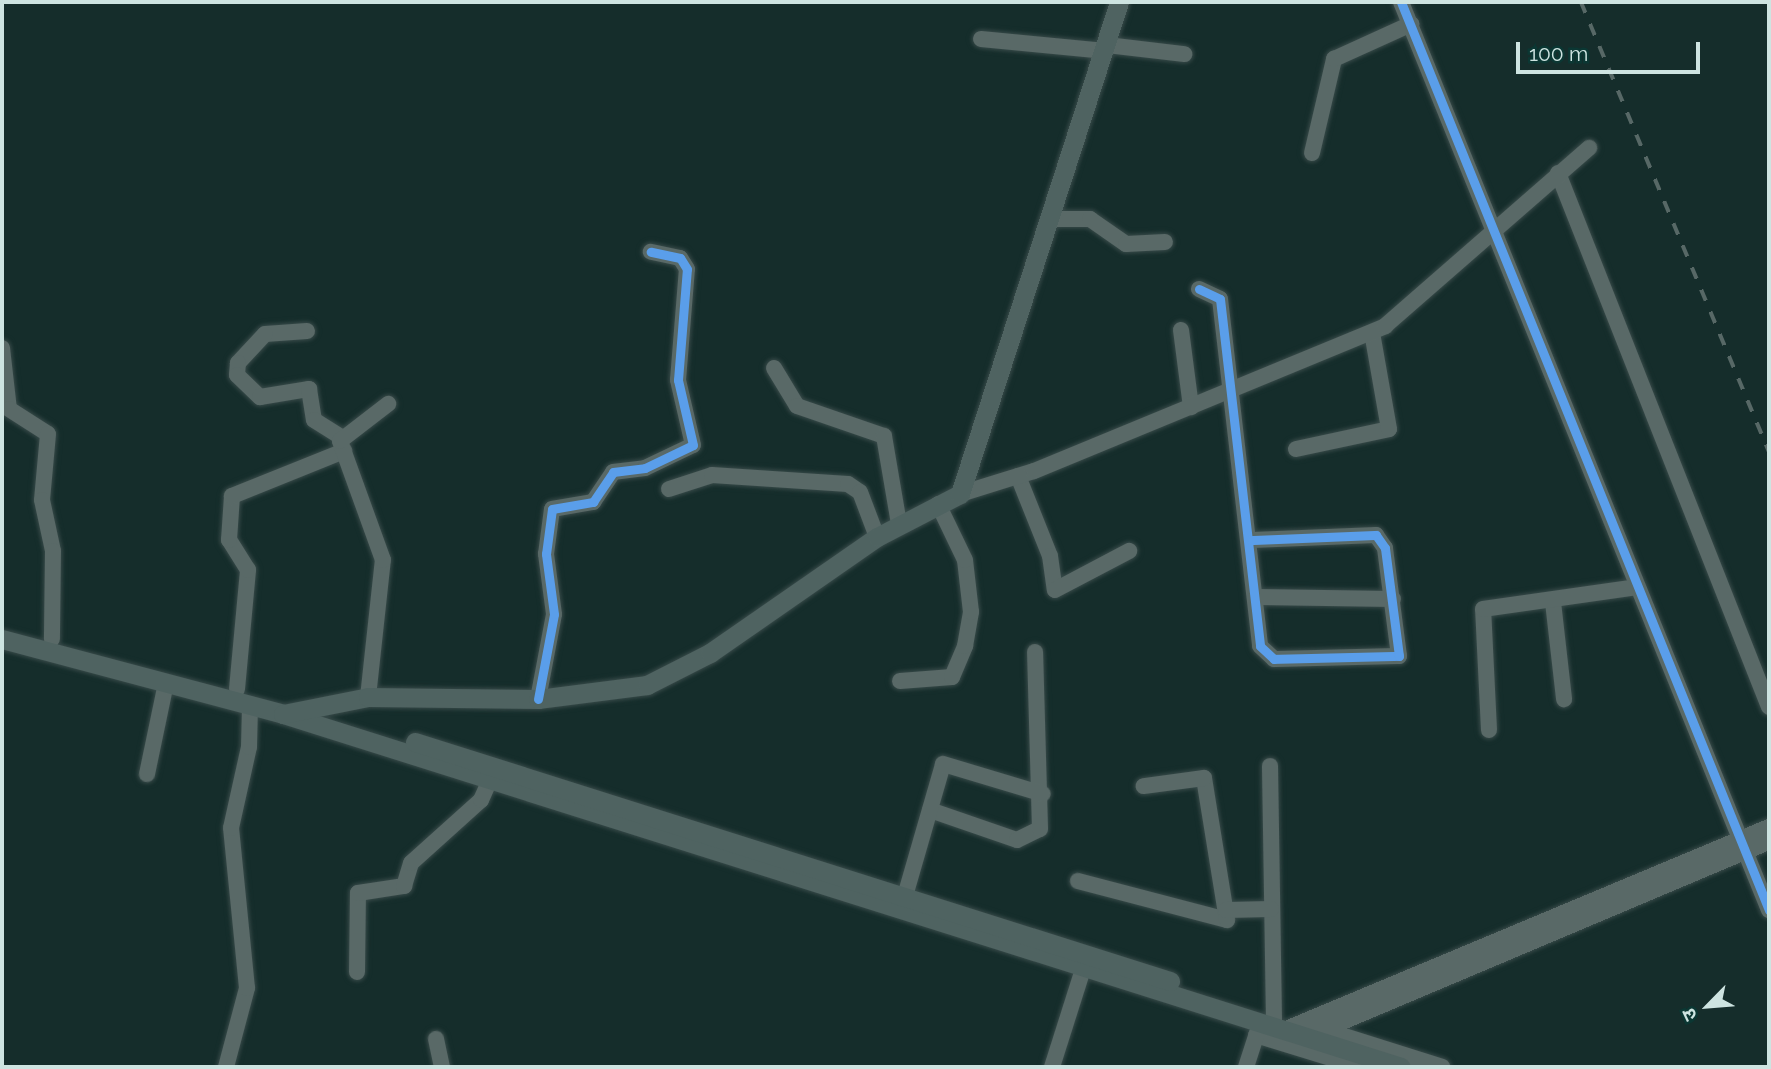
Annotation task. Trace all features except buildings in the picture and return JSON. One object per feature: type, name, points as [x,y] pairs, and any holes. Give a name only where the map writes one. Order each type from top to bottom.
[{"type":"main road","points":[[2,639],[250,706],[293,711],[368,696],[538,699],[618,692],[666,678],[877,537],[960,494],[1054,219],[1119,2]]},
{"type":"main road","points":[[2,625],[237,690],[293,711],[494,773],[905,896],[1185,986],[1221,1007]]},
{"type":"main road","points":[[494,773],[1083,969],[1221,1007],[1269,1027],[1317,1033],[1401,1067]]},
{"type":"street","points":[[1401,2],[1496,225],[1740,847],[1769,910]]},
{"type":"street","points":[[1312,153],[1334,59],[1411,24]]},
{"type":"street","points":[[981,39],[1184,54]]},
{"type":"street","points":[[960,494],[1018,476],[1372,333],[1413,306],[1496,225],[1589,148]]},
{"type":"street","points":[[1559,173],[1769,707]]},
{"type":"street","points":[[1054,219],[1090,219],[1126,244],[1165,242]]},
{"type":"street","points":[[538,699],[554,614],[546,554],[552,509],[593,502],[613,472],[645,468],[693,445],[678,380],[687,269],[680,258],[651,252]]},
{"type":"street","points":[[1199,289],[1220,299],[1229,391],[1252,540],[1260,646],[1274,659],[1399,656],[1393,599],[1376,536],[1252,540]]},
{"type":"street","points":[[1181,330],[1191,407]]},
{"type":"street","points":[[307,331],[277,331],[257,340],[238,363],[240,384],[267,398],[309,389],[314,420],[342,444],[383,560],[368,696]]},
{"type":"street","points":[[1296,449],[1389,429],[1372,333]]},
{"type":"street","points":[[2,348],[9,409],[48,435],[42,500],[52,551],[52,639]]},
{"type":"street","points":[[774,368],[797,406],[884,436],[899,524]]},
{"type":"street","points":[[237,690],[248,570],[229,540],[232,496],[342,444],[388,404]]},
{"type":"street","points":[[669,489],[712,475],[848,484],[860,492],[877,537]]},
{"type":"street","points":[[1018,476],[1050,556],[1055,590],[1129,551]]},
{"type":"street","points":[[900,681],[954,676],[965,646],[971,611],[965,560],[938,504]]},
{"type":"street","points":[[1489,730],[1481,611],[1525,600],[1553,602],[1637,587]]},
{"type":"street","points":[[1257,597],[1393,599]]},
{"type":"street","points":[[1553,602],[1564,699]]},
{"type":"street","points":[[930,810],[1023,841],[1040,829],[1043,793],[1035,652]]},
{"type":"street","points":[[147,774],[166,683]]},
{"type":"street","points":[[226,1067],[247,988],[231,828],[249,747],[250,706]]},
{"type":"street","points":[[905,896],[943,764],[1043,793]]},
{"type":"street","points":[[1246,1067],[1269,1027],[1270,766]]},
{"type":"street","points":[[358,972],[358,893],[404,887],[411,863],[474,806],[494,773]]},
{"type":"street","points":[[1078,881],[1227,920],[1204,778],[1144,786]]},
{"type":"street","points":[[1317,1033],[1740,847],[1769,827]]},
{"type":"street","points":[[1269,1027],[1740,847],[1769,842]]},
{"type":"street","points":[[1226,910],[1271,909]]},
{"type":"street","points":[[1052,1067],[1083,969]]},
{"type":"street","points":[[1269,1027],[1360,1067]]},
{"type":"street","points":[[1317,1033],[1442,1067]]},
{"type":"street","points":[[436,1039],[442,1067]]},
{"type":"railway","points":[[1581,2],[1769,451]]},
{"type":"cycle path","points":[[1401,2],[1769,910]]},
{"type":"cycle path","points":[[538,699],[554,614],[546,554],[552,509],[593,502],[613,472],[645,468],[693,445],[678,380],[687,269],[680,258],[651,252]]},
{"type":"cycle path","points":[[1199,289],[1220,299],[1260,646],[1274,659],[1399,656],[1385,548],[1376,535],[1252,540]]}]
